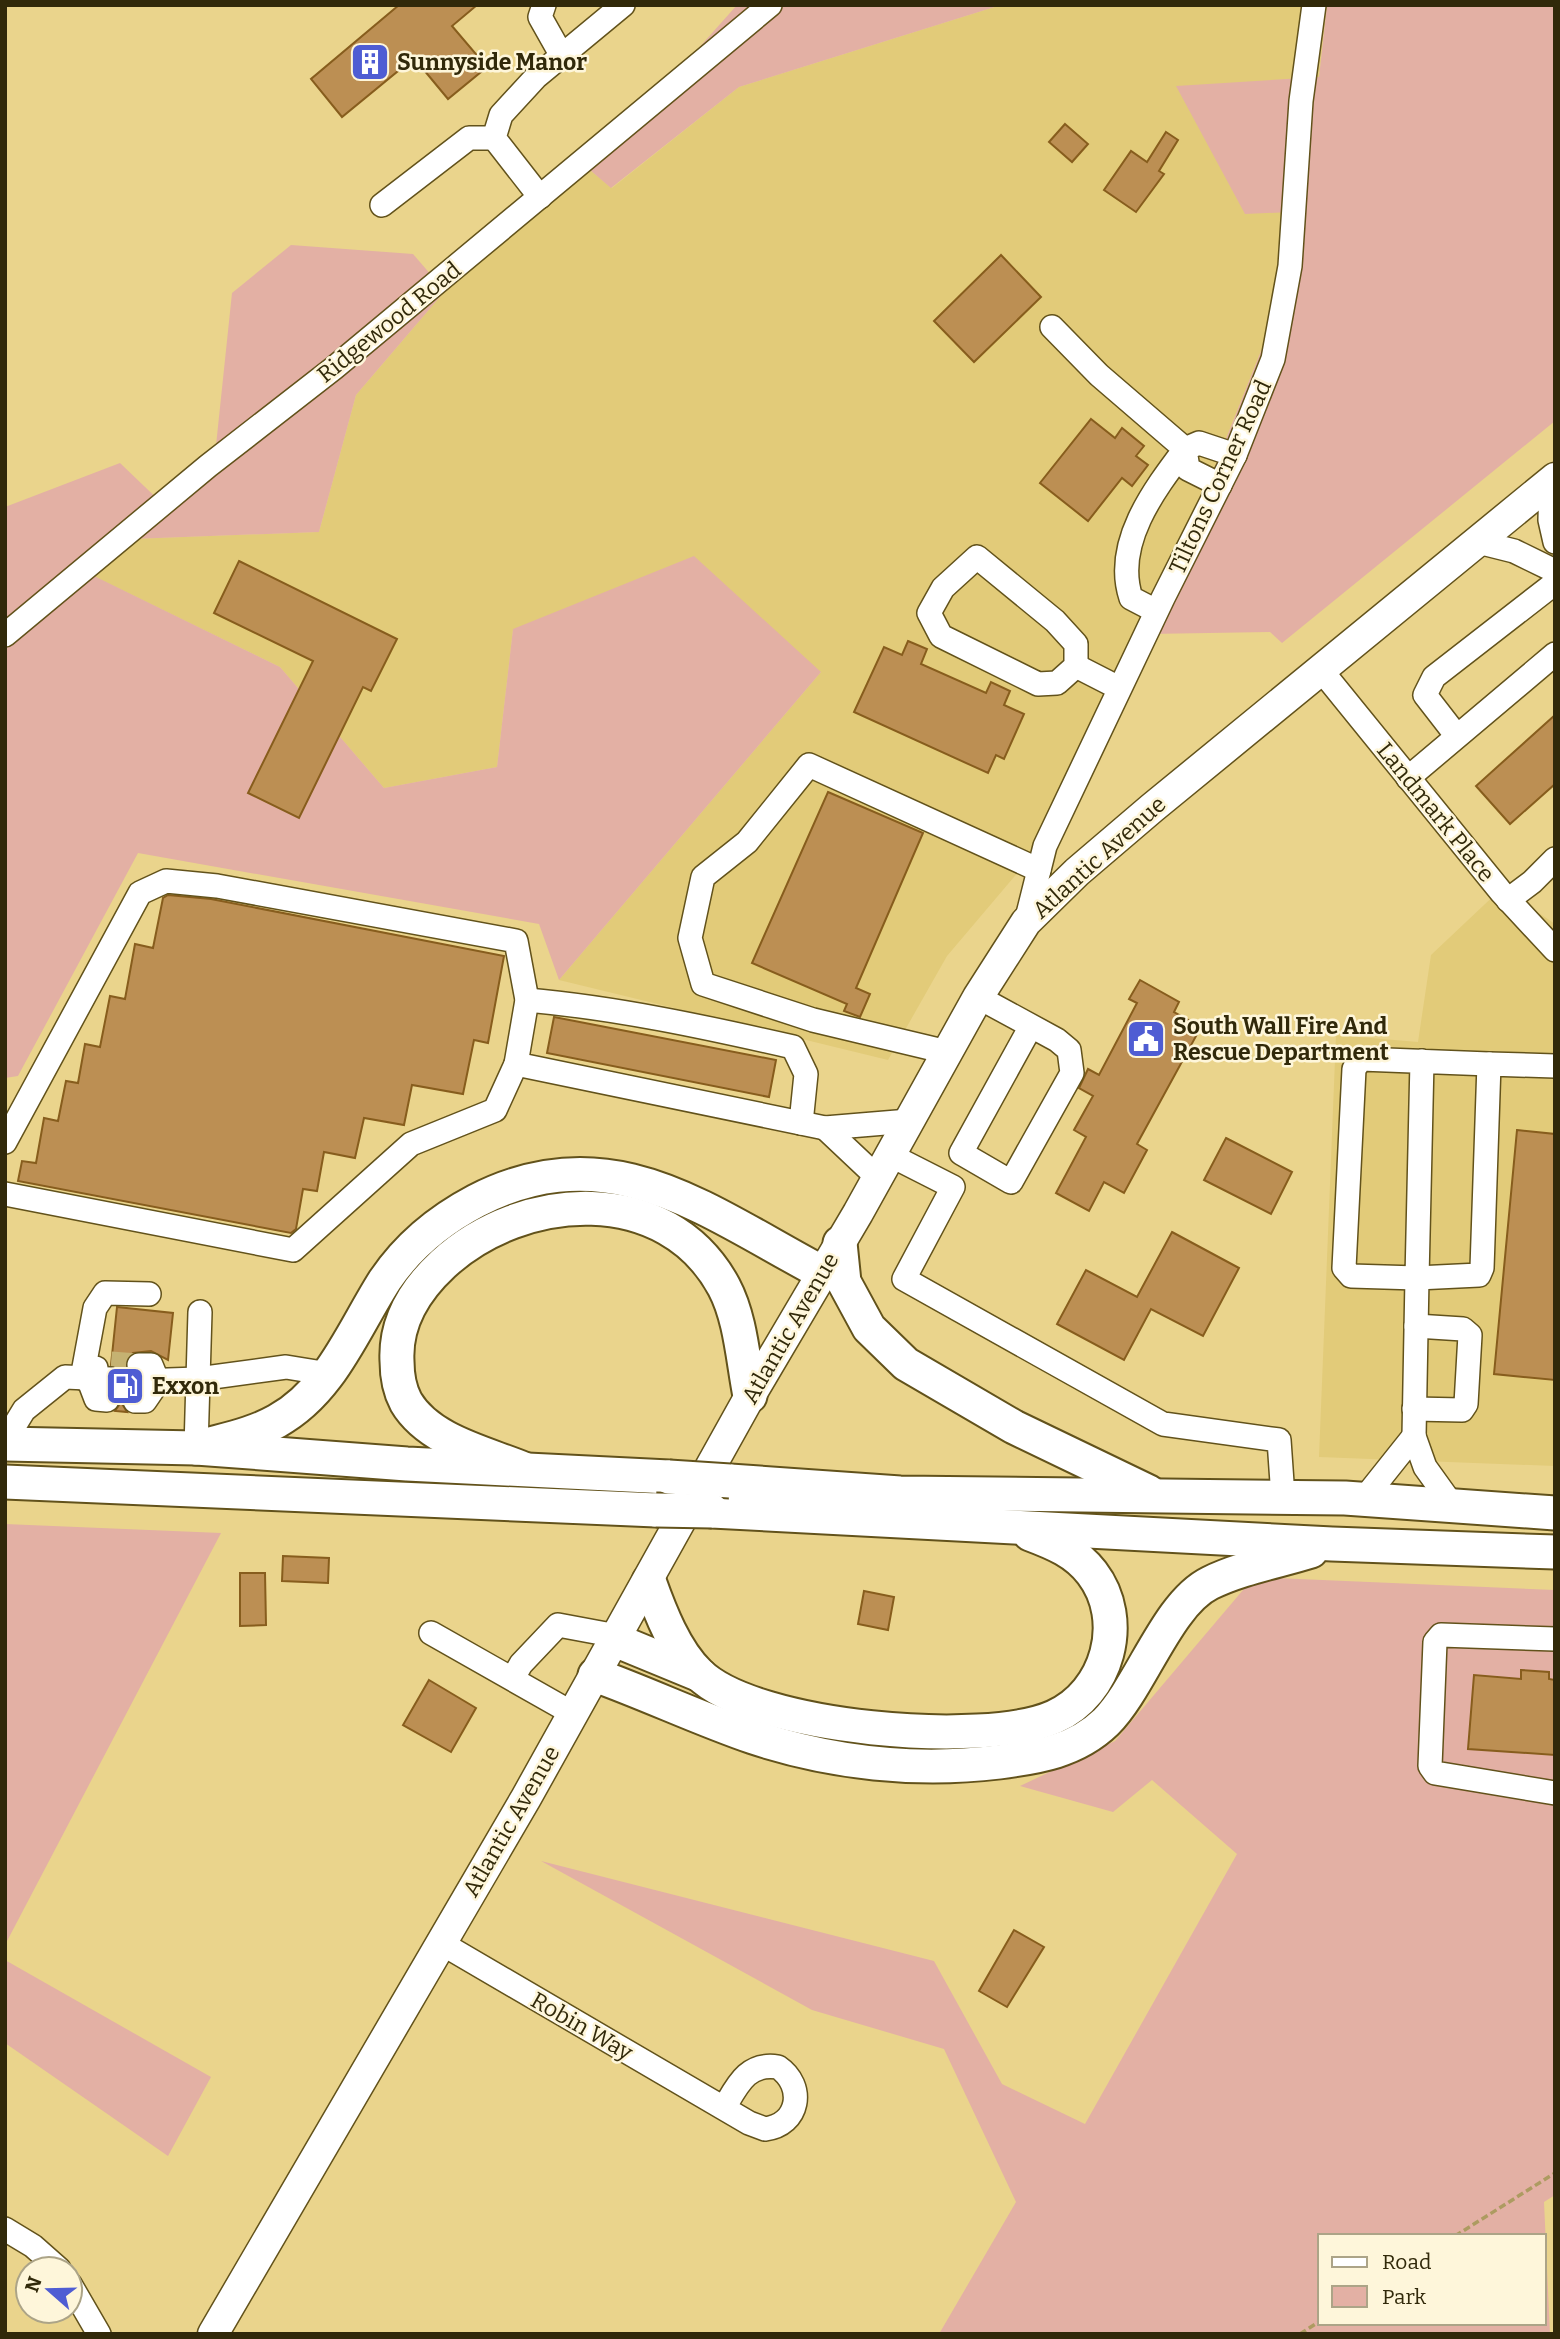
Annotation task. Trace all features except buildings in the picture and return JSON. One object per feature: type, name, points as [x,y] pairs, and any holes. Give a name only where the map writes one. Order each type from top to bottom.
[{"type":"highway","points":[[196,1448],[276,1422],[313,1395],[330,1374],[385,1280],[410,1249],[460,1209],[516,1184],[548,1176],[601,1174],[653,1185],[821,1272]]},
{"type":"highway","points":[[524,1469],[441,1436],[421,1420],[407,1404],[400,1388],[396,1346],[404,1315],[435,1272],[477,1238],[519,1218],[558,1209],[602,1208],[634,1214],[660,1225],[692,1247],[725,1289],[732,1307],[750,1396]]},
{"type":"highway","points":[[840,1243],[844,1282],[869,1328],[906,1364],[1014,1427],[1158,1496]]},
{"type":"highway","points":[[5,1443],[196,1448],[407,1464],[670,1477],[900,1493],[1283,1497],[1555,1513]]},
{"type":"highway","points":[[5,1482],[712,1511],[1332,1544],[1555,1552]]},
{"type":"highway","points":[[616,1638],[700,1675],[740,1697],[841,1725],[899,1732],[965,1732],[1023,1725],[1054,1717],[1086,1695],[1098,1677],[1111,1635],[1109,1610],[1092,1572],[1064,1547],[1012,1527]]},
{"type":"highway","points":[[595,1675],[751,1736],[828,1756],[927,1766],[1034,1758],[1065,1749],[1093,1733],[1107,1721],[1177,1617],[1209,1583],[1332,1544]]},
{"type":"highway","points":[[649,1581],[677,1644],[700,1675]]},
{"type":"main road","name":"Atlantic Avenue","points":[[213,2334],[649,1581],[750,1396],[884,1167],[978,997],[1026,922],[1077,872],[1553,480]]},
{"type":"street","points":[[544,5],[540,17],[562,56]]},
{"type":"street","name":"Tiltons Corner Road","points":[[1026,922],[1045,846],[1119,688],[1235,455],[1269,372],[1286,304],[1301,101],[1314,5]]},
{"type":"street","points":[[494,138],[501,115],[536,77],[615,8]]},
{"type":"street","name":"Ridgewood Road","points":[[5,635],[540,197],[756,10]]},
{"type":"street","points":[[382,205],[469,138],[494,138]]},
{"type":"street","points":[[494,138],[540,197]]},
{"type":"street","points":[[1052,327],[1099,375],[1185,449],[1188,469],[1220,485]]},
{"type":"street","points":[[1157,611],[1131,598],[1124,578],[1133,533],[1158,485],[1185,449],[1199,443],[1235,455]]},
{"type":"street","points":[[1553,480],[1550,520],[1555,542]]},
{"type":"street","points":[[1478,542],[1514,551],[1555,571]]},
{"type":"street","points":[[977,557],[1055,621],[1076,644],[1076,666],[1057,683],[1038,684],[941,636],[929,612],[943,588],[977,557]]},
{"type":"street","points":[[1456,735],[1425,695],[1434,677],[1555,583]]},
{"type":"street","points":[[1408,778],[1555,654]]},
{"type":"street","points":[[1076,666],[1119,688]]},
{"type":"street","name":"Landmark Place","points":[[1321,670],[1508,900],[1555,950]]},
{"type":"street","points":[[947,1052],[813,1020],[704,984],[690,938],[703,877],[747,842],[809,765],[1039,870]]},
{"type":"street","points":[[1508,900],[1532,882],[1555,859]]},
{"type":"street","points":[[5,1142],[140,893],[166,881],[217,886],[516,941],[527,1000],[516,1064],[495,1110],[411,1144],[293,1250],[5,1194]]},
{"type":"street","points":[[978,997],[1057,1040],[1069,1050],[1072,1073],[1011,1182],[961,1153],[1031,1026]]},
{"type":"street","points":[[527,1000],[576,1005],[700,1026],[793,1047],[806,1074],[801,1123]]},
{"type":"street","points":[[1489,1064],[1482,1268],[1479,1275],[1416,1278],[1351,1276],[1345,1268],[1354,1069],[1361,1059],[1555,1066]]},
{"type":"street","points":[[1422,1061],[1414,1436],[1425,1467],[1453,1506]]},
{"type":"street","points":[[516,1064],[825,1128],[909,1121]]},
{"type":"street","points":[[825,1128],[884,1167],[953,1187],[904,1279],[1163,1424],[1279,1440],[1283,1497]]},
{"type":"street","points":[[5,1443],[24,1410],[65,1377],[100,1379],[94,1308],[105,1293],[149,1294]]},
{"type":"street","points":[[196,1448],[200,1312]]},
{"type":"street","points":[[1414,1409],[1462,1410],[1466,1404],[1469,1335],[1463,1329],[1416,1326]]},
{"type":"street","points":[[143,1382],[198,1379],[286,1367],[330,1374]]},
{"type":"street","points":[[1363,1500],[1414,1436]]},
{"type":"street","points":[[513,1678],[520,1664],[558,1625],[616,1638]]},
{"type":"street","points":[[431,1633],[572,1713]]},
{"type":"street","points":[[1555,1639],[1441,1635],[1435,1642],[1430,1766],[1435,1773],[1555,1793]]},
{"type":"street","name":"Robin Way","points":[[441,1943],[723,2108]]},
{"type":"street","points":[[5,2230],[43,2255]]},
{"type":"street","points":[[84,2308],[99,2334]]},
{"type":"path","points":[[1458,2234],[1555,2173]]},
{"type":"path","points":[[1300,2334],[1318,2322]]},
{"type":"shaded area","points":[[1001,5],[1327,5],[1319,77],[1290,211],[1287,286],[1148,634],[1053,831],[947,956],[888,1060],[559,980],[821,672],[513,629],[497,767],[384,788],[280,667],[89,574],[132,539],[319,532],[356,395],[445,291],[590,170],[612,188],[739,87]]},
{"type":"shaded area","points":[[1502,888],[1555,924],[1555,1466],[1319,1457],[1336,1035],[1418,1042],[1431,955]]},
{"type":"green space","points":[[737,5],[1001,5],[739,87],[611,188],[590,170]]},
{"type":"green space","points":[[1327,5],[1555,5],[1555,421],[1282,643],[1270,632],[1148,634],[1287,286],[1290,212],[1245,214],[1176,86],[1319,77]]},
{"type":"green space","points":[[291,245],[413,254],[445,291],[356,395],[319,532],[132,539],[90,574],[280,667],[384,788],[497,767],[513,629],[694,556],[821,672],[559,980],[539,924],[138,853],[18,1076],[5,1078],[5,507],[120,463],[168,509],[213,474],[232,293]]},
{"type":"green space","points":[[5,1524],[221,1533],[5,1945]]},
{"type":"green space","points":[[1254,1577],[1555,1590],[1555,2195],[1544,2202],[1545,2234],[1318,2234],[1318,2325],[1546,2325],[1546,2246],[1550,2334],[939,2334],[1016,2202],[944,2049],[812,2010],[541,1861],[934,1961],[1002,2084],[1085,2124],[1237,1854],[1152,1780],[1113,1812],[1020,1786],[1115,1741]]},
{"type":"green space","points":[[5,1960],[211,2077],[168,2156],[5,2043]]},
{"type":"tunnel","points":[[111,1363],[139,1365]]},
{"type":"place","name":"Sunnyside Manor","points":[[370,62]]},
{"type":"place","name":"South Wall Fire And Rescue Department","points":[[1146,1039]]},
{"type":"place","name":"Exxon","points":[[125,1386]]}]
